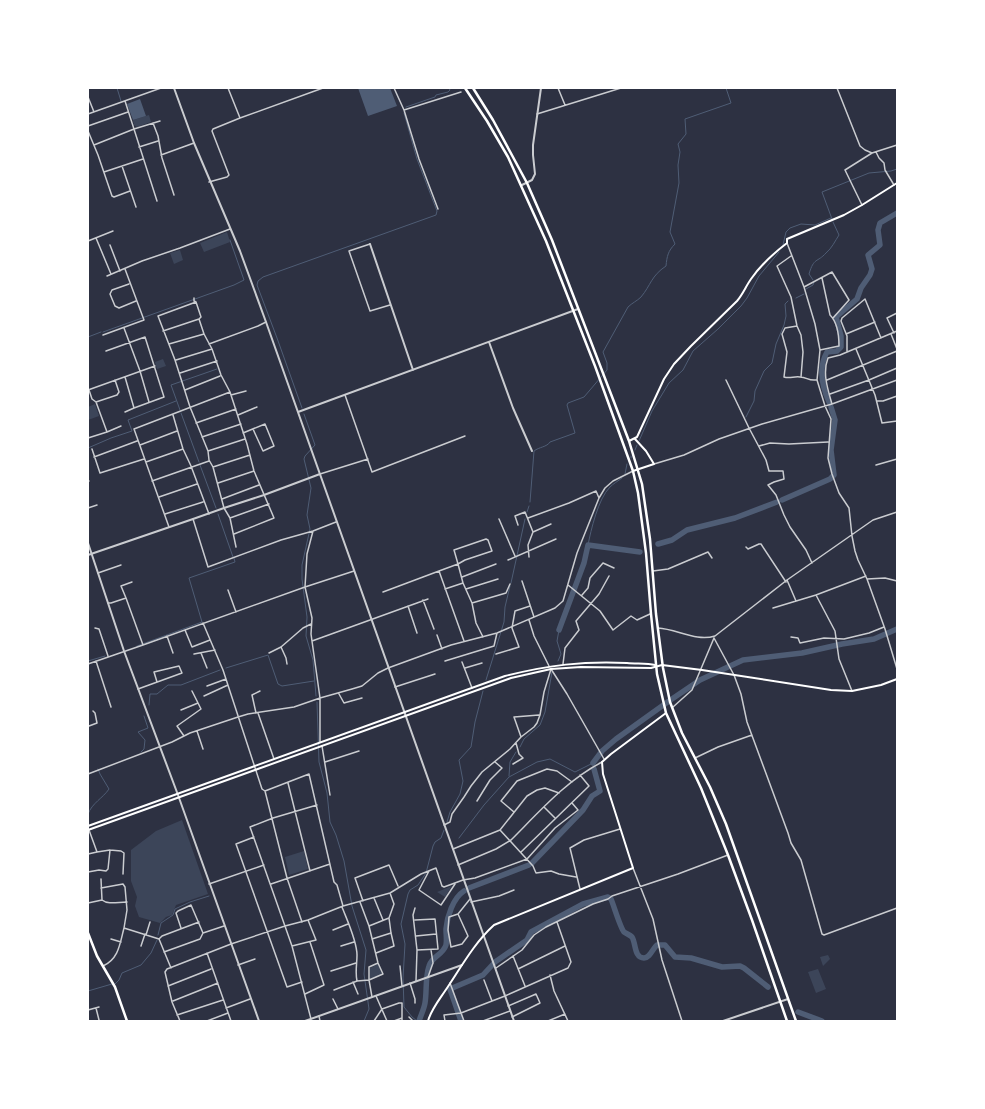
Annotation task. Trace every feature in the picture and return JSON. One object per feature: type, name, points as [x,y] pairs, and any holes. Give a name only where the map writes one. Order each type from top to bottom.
[{"type":"main road","points":[[466,88],[487,121],[522,185],[546,241],[573,311],[632,471],[638,493],[646,553],[658,683],[666,712],[701,788],[728,855],[787,1021]]},
{"type":"main road","points":[[473,88],[493,120],[527,183],[552,240],[630,441],[642,484],[650,539],[662,665],[672,708],[678,726],[710,787],[726,824],[796,1021]]},
{"type":"main road","points":[[630,441],[635,438],[664,379],[674,364],[690,346],[737,301],[751,280],[780,248],[787,243],[788,239],[831,221],[862,205],[897,183]]},
{"type":"main road","points":[[632,471],[654,464],[635,438]]},
{"type":"main road","points":[[89,830],[510,678],[563,664],[603,662],[653,664],[656,666]]},
{"type":"main road","points":[[88,826],[505,676],[550,668],[650,668],[662,665],[734,675],[809,688],[852,691],[881,685],[897,679]]},
{"type":"main road","points":[[428,1021],[433,1010],[462,965],[483,935],[494,925],[633,868],[603,774],[602,762],[666,712]]},
{"type":"main road","points":[[88,933],[92,946],[102,967],[115,987],[127,1021]]},
{"type":"street","points":[[88,114],[161,88]]},
{"type":"street","points":[[174,88],[209,182],[249,274],[514,1021]]},
{"type":"street","points":[[228,88],[240,118]]},
{"type":"street","points":[[209,182],[227,177],[229,175],[212,131],[213,129],[323,88]]},
{"type":"street","points":[[394,88],[404,110],[419,159],[438,209]]},
{"type":"street","points":[[522,185],[534,178],[535,174],[533,155],[541,88]]},
{"type":"street","points":[[558,88],[565,105]]},
{"type":"street","points":[[537,114],[621,88]]},
{"type":"street","points":[[837,88],[860,146],[872,153]]},
{"type":"street","points":[[404,110],[461,92]]},
{"type":"street","points":[[88,97],[94,112]]},
{"type":"street","points":[[125,101],[157,201]]},
{"type":"street","points":[[88,126],[128,112]]},
{"type":"street","points":[[94,145],[160,120]]},
{"type":"street","points":[[153,123],[161,155],[174,194]]},
{"type":"street","points":[[88,131],[112,196],[114,197],[130,191]]},
{"type":"street","points":[[139,147],[158,141]]},
{"type":"street","points":[[161,155],[194,143]]},
{"type":"street","points":[[862,205],[845,170],[872,153],[897,146]]},
{"type":"street","points":[[876,152],[878,158],[884,163],[885,170],[894,184]]},
{"type":"street","points":[[104,172],[143,159]]},
{"type":"street","points":[[122,166],[136,207]]},
{"type":"street","points":[[107,276],[142,261],[230,229]]},
{"type":"street","points":[[88,241],[113,231]]},
{"type":"street","points":[[96,238],[111,274]]},
{"type":"street","points":[[787,243],[804,287],[815,324],[820,350],[817,380],[825,406],[831,419],[828,458],[832,474],[839,493],[849,508],[852,536],[858,560],[866,576],[897,669]]},
{"type":"street","points":[[390,305],[370,311],[349,251],[370,244],[413,370]]},
{"type":"street","points":[[110,245],[120,270]]},
{"type":"street","points":[[791,255],[777,266],[791,297],[797,326],[801,335],[803,352],[801,377]]},
{"type":"street","points":[[103,335],[144,320],[125,269]]},
{"type":"street","points":[[804,287],[832,272],[849,300],[833,318]]},
{"type":"street","points":[[820,350],[839,346],[839,337],[833,318],[830,315],[822,278]]},
{"type":"street","points":[[130,284],[112,290],[110,294],[115,306],[119,308],[136,301]]},
{"type":"street","points":[[847,351],[846,334],[841,321],[842,318],[865,299],[882,338]]},
{"type":"street","points":[[234,534],[274,518],[269,504],[259,485],[231,394],[221,375],[217,361],[204,334],[199,319],[201,317],[194,300],[158,316],[180,374],[190,407],[208,451],[209,460],[213,467],[224,508],[230,518],[236,547]]},
{"type":"street","points":[[298,412],[578,309]]},
{"type":"street","points":[[894,333],[887,318],[897,313]]},
{"type":"street","points":[[163,331],[199,319]]},
{"type":"street","points":[[209,344],[266,322]]},
{"type":"street","points":[[846,334],[875,322]]},
{"type":"street","points":[[797,326],[786,328],[782,334],[787,352],[784,377],[801,377],[810,381],[817,380]]},
{"type":"street","points":[[124,328],[140,371],[149,402]]},
{"type":"street","points":[[832,404],[826,380],[828,358],[856,349],[897,331]]},
{"type":"street","points":[[169,344],[204,334]]},
{"type":"street","points":[[826,380],[897,350],[891,334]]},
{"type":"street","points":[[106,351],[145,337],[155,366],[164,396],[126,412]]},
{"type":"street","points":[[489,342],[513,408],[532,451]]},
{"type":"street","points":[[175,360],[212,349]]},
{"type":"street","points":[[856,349],[873,389],[882,423],[897,421]]},
{"type":"street","points":[[180,374],[217,361]]},
{"type":"street","points":[[107,432],[96,402],[92,399],[88,390],[155,366]]},
{"type":"street","points":[[830,395],[897,368]]},
{"type":"street","points":[[184,390],[221,375]]},
{"type":"street","points":[[125,377],[134,408]]},
{"type":"street","points":[[96,402],[117,395],[119,392],[115,380]]},
{"type":"street","points":[[726,380],[766,460],[769,471],[783,471],[784,479],[768,485],[776,495],[790,527],[806,550],[812,563]]},
{"type":"street","points":[[654,464],[684,455],[719,439],[749,428],[832,404],[897,380]]},
{"type":"street","points":[[169,527],[134,429],[173,415],[190,407],[231,394],[246,391]]},
{"type":"street","points":[[345,394],[372,472],[465,436]]},
{"type":"street","points":[[876,401],[883,401],[896,396],[897,400]]},
{"type":"street","points":[[238,415],[257,407]]},
{"type":"street","points":[[196,423],[236,409]]},
{"type":"street","points":[[173,415],[183,449],[209,514]]},
{"type":"street","points":[[202,437],[241,424]]},
{"type":"street","points":[[243,433],[265,424],[274,446],[263,451],[253,429]]},
{"type":"street","points":[[88,438],[122,426]]},
{"type":"street","points":[[140,445],[177,431]]},
{"type":"street","points":[[208,451],[246,439]]},
{"type":"street","points":[[94,457],[137,440]]},
{"type":"street","points":[[759,446],[770,444],[829,442]]},
{"type":"street","points":[[92,449],[100,473],[144,459]]},
{"type":"street","points":[[146,462],[183,449]]},
{"type":"street","points":[[213,467],[250,455]]},
{"type":"street","points":[[88,555],[193,520],[311,477],[368,459]]},
{"type":"street","points":[[876,466],[897,459]]},
{"type":"street","points":[[152,481],[209,460]]},
{"type":"street","points":[[218,483],[254,471]]},
{"type":"street","points":[[88,774],[197,731],[238,717],[294,707],[362,686],[388,668],[442,649],[512,628],[559,606],[563,600],[577,553],[599,498],[605,488],[613,481],[632,471]]},
{"type":"street","points":[[159,497],[197,484]]},
{"type":"street","points":[[222,498],[259,485]]},
{"type":"street","points":[[528,518],[596,491],[599,498]]},
{"type":"street","points":[[165,514],[203,502]]},
{"type":"street","points":[[88,508],[97,504]]},
{"type":"street","points":[[230,518],[269,504]]},
{"type":"street","points":[[518,525],[514,516],[524,512],[533,532],[528,545],[529,557]]},
{"type":"street","points":[[672,708],[692,690],[702,670],[714,637],[786,581],[873,520],[897,512]]},
{"type":"street","points":[[499,519],[516,556]]},
{"type":"street","points":[[193,520],[208,567],[281,540],[314,531],[336,522]]},
{"type":"street","points":[[533,532],[551,524]]},
{"type":"street","points":[[314,531],[306,554],[305,587],[312,618],[310,634],[320,698],[320,742]]},
{"type":"street","points":[[508,560],[556,539]]},
{"type":"street","points":[[383,592],[458,564],[466,560],[492,551],[488,540],[454,550],[458,564],[462,577],[463,584],[472,604],[476,623],[483,637]]},
{"type":"street","points":[[88,543],[124,651],[178,794],[230,944],[259,1021]]},
{"type":"street","points":[[746,547],[748,549],[761,544],[786,581],[796,601]]},
{"type":"street","points":[[653,571],[668,569],[708,552],[712,558]]},
{"type":"street","points":[[582,595],[588,588],[590,578],[602,563],[614,568]]},
{"type":"street","points":[[462,577],[496,564]]},
{"type":"street","points":[[98,573],[121,565]]},
{"type":"street","points":[[439,571],[465,642]]},
{"type":"street","points":[[88,664],[305,587],[354,572]]},
{"type":"street","points":[[563,664],[565,648],[578,630],[576,621],[599,594],[609,576]]},
{"type":"street","points":[[773,608],[816,595],[866,576]]},
{"type":"street","points":[[867,579],[885,578],[897,581]]},
{"type":"street","points":[[466,590],[498,579]]},
{"type":"street","points":[[522,581],[534,618]]},
{"type":"street","points":[[132,582],[121,586],[143,644]]},
{"type":"street","points":[[445,589],[463,584]]},
{"type":"street","points":[[472,604],[506,594],[510,584]]},
{"type":"street","points":[[568,585],[591,602],[600,611],[613,630],[631,616],[637,620],[651,614]]},
{"type":"street","points":[[228,590],[236,612]]},
{"type":"street","points":[[816,595],[835,631],[839,658],[852,691]]},
{"type":"street","points":[[108,603],[111,604],[126,598]]},
{"type":"street","points":[[312,642],[428,599]]},
{"type":"street","points":[[423,600],[434,629]]},
{"type":"street","points":[[408,606],[417,633]]},
{"type":"street","points":[[496,654],[519,647],[512,628],[515,611],[530,606]]},
{"type":"street","points":[[529,620],[534,636],[550,668],[604,759]]},
{"type":"street","points":[[203,623],[226,678],[262,789],[265,791],[287,878],[302,922]]},
{"type":"street","points":[[269,653],[281,647],[303,628],[311,624]]},
{"type":"street","points":[[791,637],[798,638],[800,643],[824,638],[844,639],[884,627]]},
{"type":"street","points":[[95,628],[99,629],[108,656]]},
{"type":"street","points":[[658,628],[670,628],[677,633],[702,638],[714,637]]},
{"type":"street","points":[[185,630],[192,647],[210,640]]},
{"type":"street","points":[[445,661],[494,646],[498,633]]},
{"type":"street","points":[[167,636],[172,653]]},
{"type":"street","points":[[437,636],[442,649]]},
{"type":"street","points":[[714,637],[734,675],[752,735],[791,843],[801,860],[822,934],[824,936],[897,908]]},
{"type":"street","points":[[281,647],[287,664]]},
{"type":"street","points":[[194,654],[215,650]]},
{"type":"street","points":[[201,653],[207,668]]},
{"type":"street","points":[[96,661],[111,707]]},
{"type":"street","points":[[462,662],[472,688]]},
{"type":"street","points":[[464,668],[482,662]]},
{"type":"street","points":[[138,689],[182,673],[179,666],[154,672],[157,682]]},
{"type":"street","points":[[444,825],[450,822],[452,814],[482,772],[534,727],[540,715],[550,668]]},
{"type":"street","points":[[395,687],[436,674]]},
{"type":"street","points":[[207,686],[226,678]]},
{"type":"street","points":[[204,696],[228,685]]},
{"type":"street","points":[[184,736],[177,726],[201,709],[192,691]]},
{"type":"street","points":[[260,691],[252,695],[274,759]]},
{"type":"street","points":[[339,693],[344,704],[362,698]]},
{"type":"street","points":[[181,710],[198,703]]},
{"type":"street","points":[[89,726],[97,723],[95,713],[93,711]]},
{"type":"street","points":[[521,737],[514,718],[540,715]]},
{"type":"street","points":[[197,731],[203,749]]},
{"type":"street","points":[[694,758],[718,747],[752,735]]},
{"type":"street","points":[[513,764],[523,758],[519,754],[516,742]]},
{"type":"street","points":[[321,747],[325,762],[330,796]]},
{"type":"street","points":[[325,762],[360,751]]},
{"type":"street","points":[[477,801],[490,780],[502,768],[495,762]]},
{"type":"street","points":[[458,865],[496,849],[510,840],[580,775],[602,762]]},
{"type":"street","points":[[514,812],[501,801],[517,781],[547,769],[557,771],[572,782]]},
{"type":"street","points":[[265,791],[309,774],[334,882],[337,885],[358,955],[355,973],[357,981]]},
{"type":"street","points":[[521,852],[589,786],[580,775]]},
{"type":"street","points":[[288,783],[310,870]]},
{"type":"street","points":[[453,850],[500,830],[527,796],[537,790],[545,788],[559,793]]},
{"type":"street","points":[[180,1021],[172,1001],[165,970],[230,944],[308,920],[343,906],[390,893],[398,886],[423,872],[436,868],[442,886],[444,887],[463,880],[475,878],[527,859],[555,828],[578,810],[572,803]]},
{"type":"street","points":[[311,1019],[292,946],[250,827],[273,818],[317,805]]},
{"type":"street","points":[[544,807],[555,818]]},
{"type":"street","points":[[580,889],[570,848],[584,840],[620,829]]},
{"type":"street","points":[[89,830],[97,852]]},
{"type":"street","points":[[500,830],[533,866],[536,873],[551,871],[576,877]]},
{"type":"street","points":[[254,837],[236,844],[287,987],[302,982]]},
{"type":"street","points":[[88,872],[99,870],[106,871],[108,869],[110,850]]},
{"type":"street","points":[[88,854],[110,850],[124,852],[123,874]]},
{"type":"street","points":[[495,968],[522,950],[534,935],[593,904],[608,900],[612,896],[678,874],[728,855]]},
{"type":"street","points":[[270,884],[330,864]]},
{"type":"street","points":[[209,884],[264,865]]},
{"type":"street","points":[[363,901],[355,878],[389,865],[398,886]]},
{"type":"street","points":[[633,868],[653,919],[662,960],[682,1021]]},
{"type":"street","points":[[428,871],[419,890],[441,905],[456,883]]},
{"type":"street","points":[[101,879],[102,900]]},
{"type":"street","points":[[101,888],[123,884],[125,887],[127,902],[124,928],[116,957],[102,967]]},
{"type":"street","points":[[472,902],[498,896],[514,890]]},
{"type":"street","points":[[376,953],[394,946],[389,918],[394,904],[390,893]]},
{"type":"street","points":[[374,898],[383,920]]},
{"type":"street","points":[[458,914],[468,936],[462,944],[451,947],[448,930],[449,917],[458,914],[470,899]]},
{"type":"street","points":[[88,903],[102,900],[106,903],[127,902]]},
{"type":"street","points":[[334,990],[353,982],[368,980],[383,974],[378,963],[369,926],[360,902]]},
{"type":"street","points":[[182,928],[176,913],[191,905],[203,933]]},
{"type":"street","points":[[415,908],[413,915],[417,950],[416,981]]},
{"type":"street","points":[[369,926],[389,918]]},
{"type":"street","points":[[414,920],[435,919],[438,949],[417,950]]},
{"type":"street","points":[[292,946],[316,940],[308,920]]},
{"type":"street","points":[[141,946],[150,922]]},
{"type":"street","points":[[159,939],[162,936],[199,922]]},
{"type":"street","points":[[445,1021],[444,1015],[461,1013],[567,969],[571,964],[557,922]]},
{"type":"street","points":[[333,930],[348,924]]},
{"type":"street","points":[[164,952],[200,939],[203,933],[224,926]]},
{"type":"street","points":[[124,928],[159,939]]},
{"type":"street","points":[[372,939],[391,933]]},
{"type":"street","points":[[416,936],[436,934]]},
{"type":"street","points":[[111,939],[120,942]]},
{"type":"street","points":[[159,939],[171,968]]},
{"type":"street","points":[[305,994],[324,985],[310,942]]},
{"type":"street","points":[[341,946],[354,942]]},
{"type":"street","points":[[518,969],[565,946]]},
{"type":"street","points":[[428,977],[433,963],[431,950]]},
{"type":"street","points":[[206,953],[231,1021]]},
{"type":"street","points":[[513,956],[525,986]]},
{"type":"street","points":[[238,965],[255,959]]},
{"type":"street","points":[[332,971],[356,963]]},
{"type":"street","points":[[372,997],[368,980],[369,967],[378,963]]},
{"type":"street","points":[[305,1021],[462,965]]},
{"type":"street","points":[[400,966],[402,986]]},
{"type":"street","points":[[168,986],[212,969]]},
{"type":"street","points":[[550,975],[554,990],[568,1021]]},
{"type":"street","points":[[484,980],[492,1001]]},
{"type":"street","points":[[353,982],[358,994]]},
{"type":"street","points":[[172,1001],[218,983]]},
{"type":"street","points":[[410,983],[415,1003]]},
{"type":"street","points":[[450,983],[464,1021]]},
{"type":"street","points":[[508,1006],[536,994],[540,1003],[512,1017]]},
{"type":"street","points":[[376,996],[387,1021]]},
{"type":"street","points":[[333,999],[338,1009]]},
{"type":"street","points":[[723,1021],[788,999]]},
{"type":"street","points":[[177,1015],[223,1000]]},
{"type":"street","points":[[226,1008],[250,1000]]},
{"type":"street","points":[[374,1021],[382,1009],[399,1003],[402,1003],[402,1021]]},
{"type":"street","points":[[88,1010],[99,1007]]},
{"type":"street","points":[[96,1008],[100,1020]]},
{"type":"street","points":[[483,1021],[490,1020],[510,1011]]},
{"type":"street","points":[[207,1021],[228,1013]]},
{"type":"street","points":[[548,1021],[565,1014]]},
{"type":"street","points":[[319,1016],[320,1021]]},
{"type":"street","points":[[409,1017],[412,1021]]},
{"type":"street","points":[[394,1021],[402,1018]]},
{"type":"shaded area","points":[[358,88],[390,88],[397,106],[368,116]]},
{"type":"shaded area","points":[[140,99],[146,116],[133,120],[127,104]]},
{"type":"shaded area","points":[[149,115],[151,122],[137,127],[134,125],[133,120]]},
{"type":"shaded area","points":[[227,232],[230,242],[204,252],[200,243]]},
{"type":"shaded area","points":[[180,250],[183,260],[174,264],[170,253]]},
{"type":"shaded area","points":[[163,359],[166,366],[157,369],[155,362]]},
{"type":"shaded area","points":[[95,404],[99,416],[88,420],[88,407]]},
{"type":"shaded area","points":[[182,820],[208,894],[176,905],[172,915],[166,917],[160,923],[139,917],[135,906],[137,897],[131,881],[131,850],[156,831]]},
{"type":"shaded area","points":[[304,851],[308,869],[289,875],[285,857]]},
{"type":"shaded area","points":[[452,886],[445,897],[437,892]]},
{"type":"shaded area","points":[[828,955],[830,959],[823,966],[820,957]]},
{"type":"shaded area","points":[[378,964],[382,974],[370,979],[370,968]]},
{"type":"shaded area","points":[[818,969],[826,989],[816,993],[808,972]]},
{"type":"waterway","points":[[117,88],[121,101]]},
{"type":"waterway","points":[[406,107],[435,97],[436,95],[448,92],[450,90],[449,88]]},
{"type":"waterway","points":[[530,502],[534,451],[550,442],[575,433],[567,405],[568,403],[584,397],[607,370],[607,363],[603,352],[628,307],[641,297],[654,277],[666,266],[668,254],[675,244],[670,232],[679,183],[678,165],[680,152],[678,144],[686,134],[685,119],[731,103],[726,88]]},
{"type":"waterway","points":[[302,408],[257,285],[258,281],[263,277],[436,215],[437,211],[417,159],[404,113]]},
{"type":"waterway","points":[[832,219],[822,192],[869,173],[897,169]]},
{"type":"waterway","points":[[829,402],[824,390],[822,371],[824,358],[827,352],[837,351],[841,347],[841,336],[836,317],[857,299],[861,288],[870,275],[872,269],[868,255],[880,245],[878,230],[880,223],[897,213]]},
{"type":"waterway","points":[[783,245],[786,232],[790,228],[801,224],[815,225],[831,218]]},
{"type":"waterway","points":[[813,280],[809,274],[812,265],[830,249],[839,235],[833,222]]},
{"type":"waterway","points":[[103,332],[234,285],[244,280],[230,240]]},
{"type":"waterway","points":[[639,441],[652,411],[669,383],[683,370],[693,351],[741,306],[759,276],[779,252]]},
{"type":"waterway","points":[[806,289],[813,285],[814,282]]},
{"type":"waterway","points":[[796,298],[804,294]]},
{"type":"waterway","points":[[746,417],[754,401],[755,391],[764,371],[772,363],[776,344],[786,316],[785,304],[788,301]]},
{"type":"waterway","points":[[88,337],[101,332]]},
{"type":"waterway","points":[[180,410],[171,385],[217,369]]},
{"type":"waterway","points":[[88,448],[132,431],[128,420],[176,401]]},
{"type":"waterway","points":[[782,500],[830,479],[834,475],[831,450],[835,420],[831,407]]},
{"type":"waterway","points":[[181,413],[199,462]]},
{"type":"waterway","points":[[304,414],[315,445],[304,459],[311,488],[307,515],[310,529],[302,565],[302,579],[307,617],[306,636],[313,660],[316,696]]},
{"type":"waterway","points":[[635,450],[637,445]]},
{"type":"waterway","points":[[625,474],[627,464]]},
{"type":"waterway","points":[[200,465],[216,508]]},
{"type":"waterway","points":[[588,545],[591,531],[602,499],[610,487],[622,478]]},
{"type":"waterway","points":[[658,544],[672,540],[687,530],[735,518],[777,502]]},
{"type":"waterway","points":[[527,512],[529,506]]},
{"type":"waterway","points":[[218,514],[233,557]]},
{"type":"waterway","points":[[511,583],[525,519]]},
{"type":"waterway","points":[[559,630],[584,563],[588,545],[640,552]]},
{"type":"waterway","points":[[137,646],[202,622],[189,578],[235,562],[234,558]]},
{"type":"waterway","points":[[486,680],[504,622],[505,607],[510,586]]},
{"type":"waterway","points":[[593,763],[602,751],[616,739],[669,701],[700,680],[743,660],[802,653],[874,639],[897,629]]},
{"type":"waterway","points":[[558,661],[561,654],[557,641],[559,630]]},
{"type":"waterway","points":[[226,668],[268,655],[278,684],[282,686],[314,681]]},
{"type":"waterway","points":[[88,661],[105,656]]},
{"type":"waterway","points":[[149,705],[150,694],[157,694],[168,685],[181,685],[220,670]]},
{"type":"waterway","points":[[520,747],[524,739],[540,725],[545,712],[552,672]]},
{"type":"waterway","points":[[447,822],[450,812],[460,794],[463,781],[459,760],[471,747],[475,722],[483,691]]},
{"type":"waterway","points":[[317,702],[319,762],[327,793],[330,822],[336,835],[344,861],[352,906],[366,950],[364,974],[369,1009],[364,1021]]},
{"type":"waterway","points":[[141,752],[144,749],[145,740],[138,732],[148,728],[144,716]]},
{"type":"waterway","points":[[509,776],[510,762],[516,752]]},
{"type":"waterway","points":[[459,838],[484,805],[509,777],[537,762],[550,759],[575,772],[593,763]]},
{"type":"waterway","points":[[88,814],[92,807],[109,789],[98,769]]},
{"type":"waterway","points":[[532,863],[583,810],[592,796],[600,791],[594,769]]},
{"type":"waterway","points":[[417,1021],[404,1007],[403,978],[405,944],[401,924],[408,894],[410,890],[418,885],[426,873],[433,846],[435,842],[441,838],[444,830]]},
{"type":"waterway","points":[[469,888],[529,865]]},
{"type":"waterway","points":[[419,1021],[425,1003],[427,975],[430,963],[445,948],[446,929],[449,914],[457,898],[464,891]]},
{"type":"waterway","points":[[158,935],[161,923],[173,915],[175,909],[209,896]]},
{"type":"waterway","points":[[461,1021],[450,989],[483,975],[495,962],[527,940],[531,932],[583,904],[608,897],[611,899],[622,929],[632,937],[638,956],[646,958],[657,945],[665,945],[675,957],[691,958],[722,967],[740,966],[768,987]]},
{"type":"waterway","points":[[115,984],[119,980],[122,973],[141,965],[151,953],[157,940]]},
{"type":"waterway","points":[[88,991],[112,984]]},
{"type":"waterway","points":[[798,1012],[822,1021]]}]
